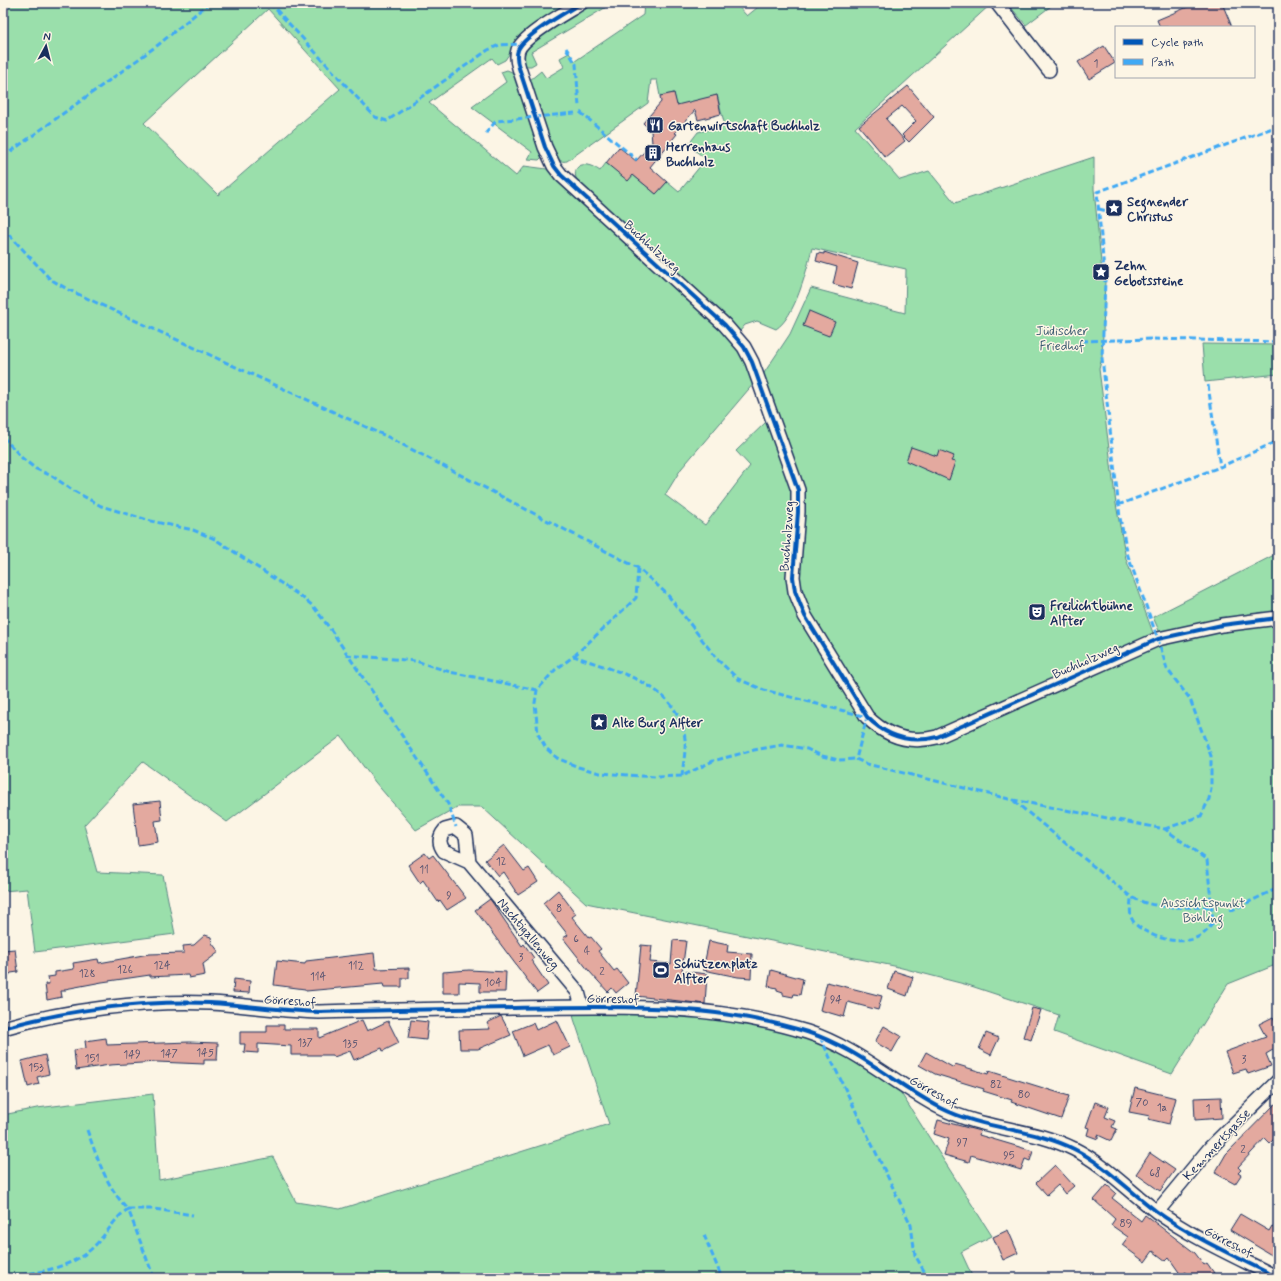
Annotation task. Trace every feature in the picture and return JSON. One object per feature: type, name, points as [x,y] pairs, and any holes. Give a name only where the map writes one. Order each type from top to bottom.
[{"type":"street","name":"Buchholzweg","points":[[581,3],[528,38],[518,50],[517,56],[519,68],[545,147],[554,166],[579,194],[725,325],[744,346],[752,362],[798,490],[798,512],[793,577],[800,607],[863,711],[874,724],[887,733],[905,739],[923,740],[938,737],[1158,639],[1222,625],[1278,618]]},
{"type":"street","points":[[997,3],[1049,70]]},
{"type":"street","name":"Nachtigallenweg","points":[[469,862],[578,992],[582,1007]]},
{"type":"street","name":"Görreshof","points":[[3,1028],[49,1017],[129,1006],[176,1002],[211,1003],[286,1011],[319,1012],[622,1007],[719,1015],[765,1021],[807,1032],[859,1056],[929,1101],[955,1114],[987,1126],[1043,1137],[1078,1151],[1157,1212],[1181,1227],[1278,1278]]},
{"type":"street","name":"Kemmertsgasse","points":[[1157,1212],[1210,1148],[1278,1081]]},
{"type":"green space","points":[[3,3],[567,3],[525,31],[505,60],[497,64],[492,58],[429,103],[516,176],[524,166],[547,169],[557,177],[738,346],[762,376],[790,334],[811,288],[905,313],[906,269],[812,248],[799,292],[789,314],[783,323],[776,329],[757,321],[745,325],[740,331],[581,188],[575,175],[578,167],[582,165],[593,167],[600,171],[606,163],[633,175],[656,194],[667,182],[679,192],[706,159],[688,145],[698,132],[725,126],[717,95],[681,107],[676,104],[674,93],[660,96],[657,80],[651,80],[648,103],[567,161],[563,161],[556,158],[548,143],[530,80],[541,71],[546,78],[564,67],[560,58],[569,53],[575,61],[643,15],[644,3],[735,3],[747,16],[763,3],[991,4],[855,128],[900,180],[929,171],[955,203],[1094,157],[1094,189],[1102,273],[1105,281],[1102,358],[1099,369],[1116,504],[1126,559],[1156,641],[1278,621],[1278,964],[1228,984],[1172,1074],[1054,1032],[1059,1015],[968,985],[894,966],[586,903],[482,807],[457,807],[416,830],[375,782],[341,736],[227,822],[143,762],[84,825],[97,872],[163,875],[175,934],[35,952],[27,889],[3,891]],"holes":[[[268,9],[340,89],[218,195],[144,123]],[[754,383],[767,421],[736,451],[750,466],[705,525],[665,495],[681,469]]]},
{"type":"green space","points":[[589,3],[613,3],[531,52],[536,63],[531,66],[524,66],[525,52],[530,42]]},
{"type":"green space","points":[[1007,3],[1055,3],[1026,25]]},
{"type":"green space","points":[[507,70],[512,72],[516,78],[543,156],[539,160],[528,159],[532,152],[472,107],[506,82],[501,72]]},
{"type":"green space","points":[[1202,344],[1278,345],[1278,374],[1205,382]]},
{"type":"green space","points":[[1278,553],[1278,612],[1254,614],[1172,633],[1160,633],[1153,617]]},
{"type":"green space","points":[[572,1007],[654,1009],[807,1032],[890,1076],[992,1236],[961,1252],[973,1278],[3,1278],[3,1115],[37,1108],[153,1094],[159,1180],[273,1157],[296,1202],[340,1209],[609,1124],[574,1019]]},
{"type":"building","points":[[1197,3],[1222,3],[1232,26],[1160,26],[1157,20]]},
{"type":"building","points":[[1104,46],[1115,63],[1089,79],[1078,62]]},
{"type":"building","points":[[908,86],[934,117],[909,142],[902,135],[916,121],[902,106],[886,119],[905,141],[885,157],[859,126]]},
{"type":"building","points":[[674,93],[677,105],[717,95],[721,114],[698,120],[695,110],[675,133],[677,134],[650,167],[667,182],[656,194],[633,175],[628,181],[606,163],[619,147],[636,161],[652,143],[651,131],[643,123],[661,102],[660,96]]},
{"type":"building","points":[[824,252],[858,263],[851,289],[833,284],[837,267],[816,261],[818,253],[824,254]]},
{"type":"building","points":[[809,311],[835,322],[829,336],[803,326]]},
{"type":"building","points":[[911,447],[937,456],[939,450],[954,456],[951,461],[955,462],[949,480],[906,461]]},
{"type":"building","points":[[160,801],[162,820],[155,821],[158,842],[138,845],[133,804]]},
{"type":"building","points":[[504,845],[524,871],[529,868],[538,882],[518,895],[503,872],[498,876],[485,860]]},
{"type":"building","points":[[425,853],[429,858],[433,855],[466,898],[447,910],[440,900],[438,902],[423,880],[420,883],[408,865]]},
{"type":"building","points":[[558,890],[576,914],[572,917],[589,938],[591,937],[601,949],[598,951],[614,971],[617,969],[628,983],[616,993],[612,988],[608,992],[589,971],[563,938],[568,935],[543,903]]},
{"type":"building","points":[[490,899],[522,946],[524,944],[534,958],[531,960],[548,985],[537,993],[475,910]]},
{"type":"building","points":[[205,935],[211,937],[212,943],[219,952],[203,964],[205,975],[189,978],[188,975],[150,977],[150,975],[102,982],[65,989],[65,991],[61,991],[62,997],[47,1000],[45,984],[49,984],[48,977],[55,976],[55,972],[74,969],[73,963],[98,959],[99,963],[149,954],[184,953],[183,946],[194,945]]},
{"type":"building","name":"Schützenplatz Alfter","points":[[673,940],[686,941],[682,971],[707,974],[705,1004],[636,996],[641,945],[652,946],[650,962],[671,964]]},
{"type":"building","points":[[709,941],[728,945],[727,952],[752,954],[751,978],[703,970]]},
{"type":"building","points":[[15,949],[18,972],[11,973],[3,982],[3,950]]},
{"type":"building","points":[[374,953],[376,969],[409,968],[409,978],[402,978],[402,987],[384,987],[383,984],[306,991],[305,989],[274,985],[277,961],[305,964],[306,961]]},
{"type":"building","points":[[469,970],[506,972],[505,992],[480,992],[480,983],[459,982],[459,993],[443,993],[443,972]]},
{"type":"building","points":[[771,970],[803,979],[800,995],[794,994],[793,997],[783,995],[783,992],[777,990],[777,988],[768,986]]},
{"type":"building","points":[[894,971],[913,977],[907,996],[888,989]]},
{"type":"building","points":[[234,979],[250,981],[249,993],[233,992]]},
{"type":"building","points":[[827,982],[882,996],[878,1010],[848,1002],[844,1017],[820,1010]]},
{"type":"building","points":[[1032,1008],[1041,1010],[1031,1040],[1023,1037]]},
{"type":"building","points":[[501,1016],[511,1035],[478,1049],[460,1049],[459,1030],[490,1029],[487,1023]]},
{"type":"building","points":[[1273,1017],[1278,1026],[1278,1047],[1266,1054],[1271,1066],[1248,1074],[1246,1069],[1233,1073],[1225,1052],[1266,1037],[1259,1024]]},
{"type":"building","points":[[362,1020],[367,1031],[388,1021],[399,1043],[383,1051],[382,1048],[354,1060],[350,1051],[334,1057],[333,1055],[291,1055],[291,1046],[258,1044],[258,1053],[244,1052],[245,1044],[240,1044],[240,1032],[267,1032],[267,1025],[284,1025],[284,1029],[319,1029],[319,1038]]},
{"type":"building","points":[[411,1020],[428,1022],[426,1040],[408,1038]]},
{"type":"building","points":[[557,1020],[570,1047],[553,1055],[548,1045],[523,1056],[513,1031],[533,1023],[536,1030]]},
{"type":"building","points":[[884,1026],[901,1036],[892,1052],[875,1042]]},
{"type":"building","points":[[986,1033],[999,1038],[991,1055],[979,1049]]},
{"type":"building","points":[[106,1038],[107,1045],[189,1042],[218,1043],[217,1060],[204,1060],[204,1064],[157,1062],[110,1065],[76,1070],[74,1050],[86,1048],[85,1041]]},
{"type":"building","points":[[926,1052],[954,1068],[955,1064],[988,1074],[989,1071],[1069,1096],[1061,1119],[1011,1102],[1012,1100],[983,1091],[984,1089],[935,1074],[919,1065]]},
{"type":"building","points":[[45,1055],[49,1074],[37,1077],[39,1084],[28,1087],[22,1061]]},
{"type":"building","points":[[1135,1088],[1176,1098],[1169,1124],[1148,1119],[1150,1116],[1129,1112]]},
{"type":"building","points":[[1221,1097],[1222,1118],[1195,1120],[1194,1098]]},
{"type":"building","points":[[1278,1101],[1278,1135],[1270,1143],[1265,1138],[1238,1167],[1241,1170],[1238,1173],[1241,1175],[1235,1184],[1215,1173],[1226,1154]]},
{"type":"building","points":[[1095,1102],[1109,1107],[1105,1117],[1115,1121],[1112,1127],[1117,1129],[1111,1141],[1098,1135],[1098,1139],[1087,1135],[1089,1128],[1086,1127]]},
{"type":"building","points":[[938,1120],[980,1131],[979,1135],[1033,1151],[1030,1161],[1025,1159],[1021,1170],[971,1155],[969,1162],[944,1155],[949,1139],[934,1134]]},
{"type":"building","points":[[1150,1153],[1175,1170],[1160,1191],[1136,1174]]},
{"type":"building","points":[[1055,1165],[1074,1186],[1065,1194],[1058,1185],[1047,1195],[1036,1183]]},
{"type":"building","points":[[1107,1185],[1116,1193],[1112,1198],[1141,1221],[1145,1215],[1195,1253],[1204,1265],[1207,1263],[1214,1273],[1206,1278],[1190,1278],[1186,1272],[1181,1275],[1169,1258],[1166,1261],[1153,1251],[1145,1262],[1122,1245],[1128,1237],[1111,1225],[1115,1219],[1094,1200]]},
{"type":"building","points":[[1240,1214],[1269,1231],[1272,1226],[1278,1230],[1278,1259],[1230,1230]]},
{"type":"building","points":[[1008,1230],[1018,1253],[1003,1260],[993,1237]]},
{"type":"marked path","points":[[3,157],[158,45],[209,3]]},
{"type":"marked path","points":[[270,3],[375,117],[387,121],[488,50],[499,45],[521,44]]},
{"type":"marked path","points":[[566,48],[576,64],[579,107]]},
{"type":"marked path","points":[[580,112],[637,160]]},
{"type":"marked path","points":[[486,133],[496,121],[575,113]]},
{"type":"marked path","points":[[1165,829],[1201,816],[1209,799],[1211,789],[1211,756],[1190,699],[1167,669],[1158,639],[1128,556],[1120,518],[1102,358],[1105,281],[1097,192],[1278,126]]},
{"type":"marked path","points":[[1099,209],[1118,214]]},
{"type":"marked path","points":[[3,228],[50,279],[69,290],[388,437],[638,568],[667,594],[717,659],[738,679],[764,690],[867,717],[856,759],[867,764],[1013,800],[1165,829],[1207,860],[1213,922],[1200,936],[1182,941],[1153,935],[1134,923],[1130,908],[1131,897]]},
{"type":"marked path","points":[[1082,341],[1154,339],[1278,342]]},
{"type":"marked path","points":[[1208,385],[1220,467]]},
{"type":"marked path","points":[[3,437],[22,458],[36,469],[52,476],[74,491],[101,506],[151,521],[193,530],[215,539],[313,606],[331,630],[448,804],[456,827]]},
{"type":"marked path","points":[[1118,505],[1220,467],[1278,441]]},
{"type":"marked path","points":[[574,656],[636,598],[638,568]]},
{"type":"marked path","points":[[346,655],[416,661],[450,672],[537,690]]},
{"type":"marked path","points":[[682,776],[685,739],[680,720],[671,705],[659,693],[643,683],[609,668],[574,656],[555,670],[537,690],[535,703],[538,734],[546,748],[557,758],[578,767],[600,773],[655,777],[682,776],[713,761],[754,750],[782,745],[807,749],[822,756],[839,760],[856,759]]},
{"type":"marked path","points":[[1014,801],[1131,897],[1160,906],[1212,907]]},
{"type":"marked path","points":[[1230,911],[1278,888]]},
{"type":"marked path","points":[[820,1037],[911,1225],[915,1255],[928,1278]]},
{"type":"marked path","points":[[87,1130],[108,1182],[128,1209],[154,1209],[193,1215]]},
{"type":"marked path","points":[[3,1277],[29,1274],[55,1268],[79,1258],[90,1250],[112,1224],[128,1209],[154,1278]]},
{"type":"marked path","points":[[704,1235],[722,1278]]},
{"type":"cycle path","points":[[581,3],[537,31],[522,44],[517,52],[518,66],[545,147],[554,166],[561,175],[725,325],[744,347],[752,362],[798,490],[798,512],[793,577],[795,591],[805,616],[867,717],[883,730],[899,737],[917,740],[937,737],[1158,639],[1222,625],[1278,618]]},
{"type":"cycle path","points":[[3,1028],[79,1011],[132,1005],[185,1002],[319,1012],[551,1007],[662,1008],[736,1016],[772,1023],[807,1032],[843,1047],[924,1098],[957,1115],[974,1121],[1042,1137],[1074,1149],[1096,1162],[1170,1221],[1216,1247],[1278,1278]]},
{"type":"place","name":"Gartenwirtschaft Buchholz","points":[[655,125]]},
{"type":"place","name":"Herrenhaus Buchholz","points":[[653,153]]},
{"type":"place","name":"Segnender Christus","points":[[1114,208]]},
{"type":"place","name":"Zehn Gebotssteine","points":[[1101,272]]},
{"type":"place","name":"Freilichtbühne Alfter","points":[[1037,612]]},
{"type":"place","name":"Alte Burg Alfter","points":[[599,722]]},
{"type":"place","name":"Schützenplatz Alfter","points":[[661,970]]},
{"type":"park label","name":"Jüdischer Friedhof","points":[[1062,338]]},
{"type":"park label","name":"Aussichtspunkt Böhling","points":[[1203,910]]}]
